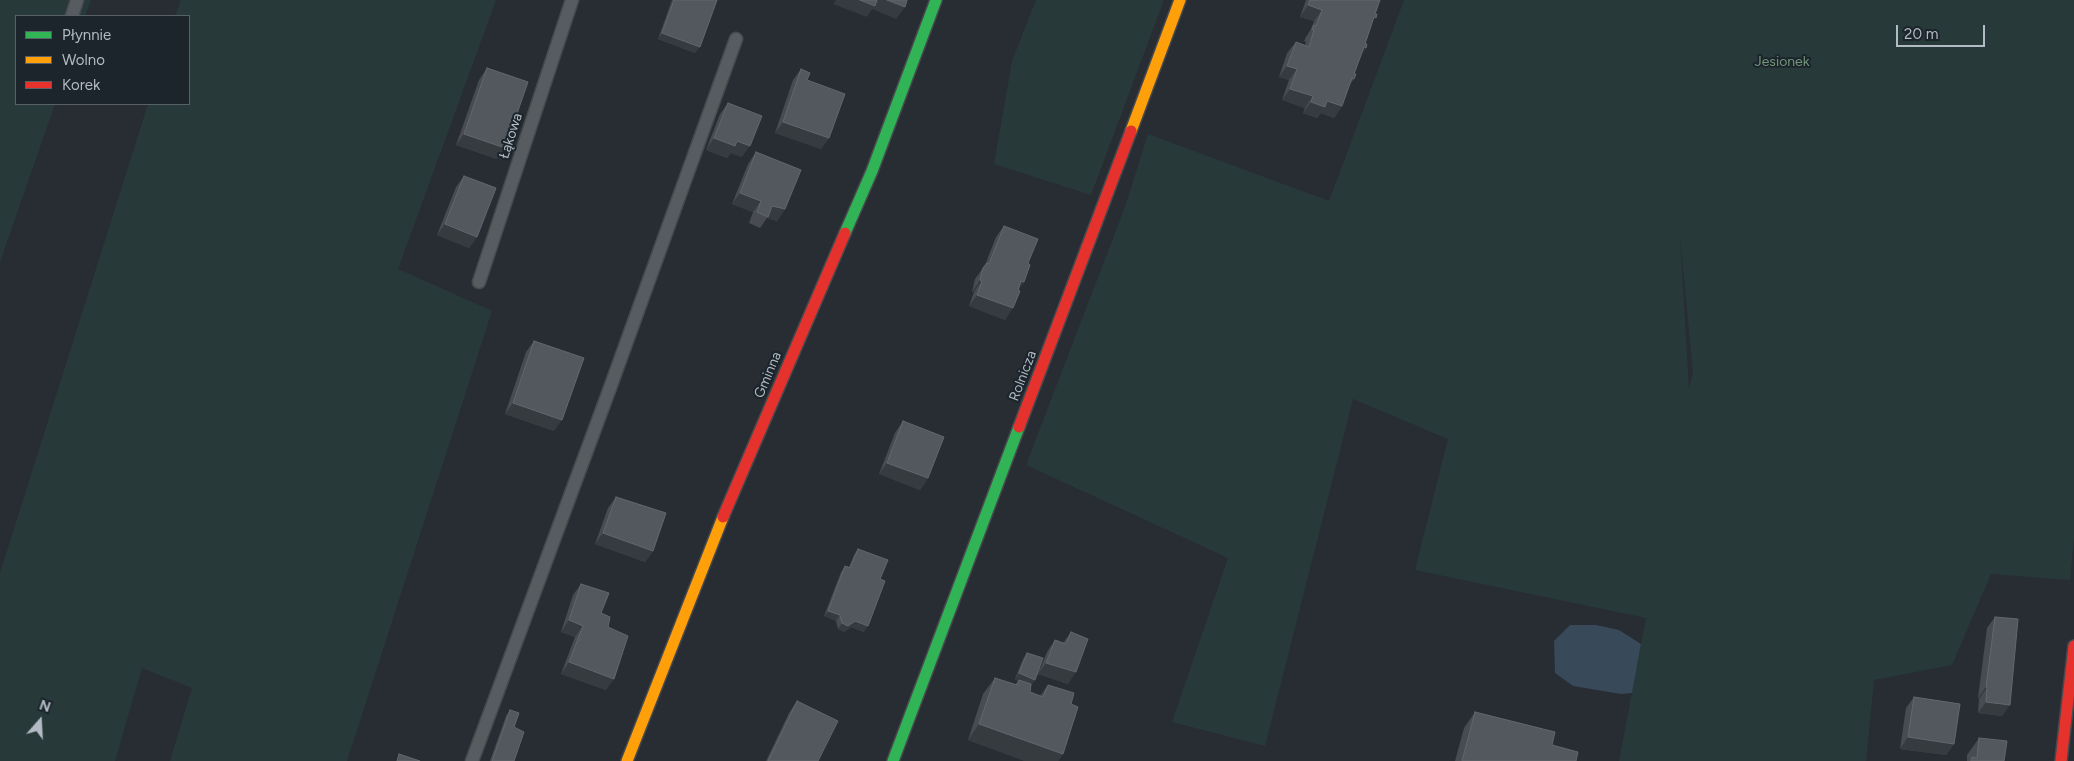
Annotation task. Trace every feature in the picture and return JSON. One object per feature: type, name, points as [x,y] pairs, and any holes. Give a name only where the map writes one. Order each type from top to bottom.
[{"type":"street","name":"Gminna","points":[[627,761],[729,502],[872,171],[936,0]]},
{"type":"street","name":"Rolnicza","points":[[893,761],[1046,360],[1180,0]]},
{"type":"street","points":[[2061,761],[2074,646]]},
{"type":"lane","points":[[72,15],[77,0]]},
{"type":"lane","name":"Łąkowa","points":[[479,282],[572,0]]},
{"type":"lane","points":[[472,761],[610,388],[736,39]]},
{"type":"green space","points":[[0,0],[91,0],[85,15],[15,15],[15,105],[55,105],[0,262]]},
{"type":"green space","points":[[181,0],[496,0],[398,269],[492,311],[347,761],[170,761],[192,688],[142,668],[115,761],[0,761],[0,573],[148,105],[190,105],[190,15],[175,15]]},
{"type":"green space","points":[[1036,0],[1164,0],[1091,195],[994,164],[1012,61]]},
{"type":"green space","name":"Jesionek","points":[[1404,0],[2074,0],[2074,538],[2070,580],[1991,574],[1952,665],[1874,680],[1866,761],[1619,761],[1646,618],[1415,570],[1448,439],[1353,399],[1265,746],[1172,722],[1228,558],[1026,465],[1125,207],[1148,134],[1329,201]],"holes":[[[1680,236],[1693,372],[1689,389]]]},
{"type":"water","points":[[1570,625],[1596,625],[1619,630],[1641,644],[1632,693],[1621,694],[1573,686],[1555,673],[1554,641]]},
{"type":"building","points":[[674,0],[717,0],[700,47],[662,33]]},
{"type":"building","points":[[860,0],[877,0],[875,6]]},
{"type":"building","points":[[887,0],[907,0],[905,7]]},
{"type":"building","points":[[1310,0],[1380,0],[1375,14],[1377,14],[1376,18],[1374,17],[1365,44],[1367,44],[1366,48],[1364,47],[1354,74],[1356,74],[1354,79],[1352,78],[1342,106],[1327,101],[1325,107],[1311,102],[1313,96],[1290,89],[1297,69],[1287,66],[1296,42],[1309,47],[1314,30],[1312,29],[1314,25],[1316,26],[1322,10],[1308,5]]},
{"type":"building","points":[[487,68],[528,82],[505,148],[464,134]]},
{"type":"building","points":[[801,69],[810,73],[807,80],[845,94],[829,138],[783,122]]},
{"type":"building","points":[[728,103],[762,116],[750,146],[737,141],[735,146],[714,138]]},
{"type":"building","points":[[756,152],[801,170],[785,209],[772,206],[768,217],[757,212],[761,201],[740,193]]},
{"type":"building","points":[[464,176],[496,188],[477,237],[445,224]]},
{"type":"building","points":[[1004,226],[1038,239],[1028,263],[1030,265],[1024,282],[1021,281],[1018,290],[1020,291],[1013,308],[977,295],[982,281],[980,280],[983,268],[987,263],[989,264]]},
{"type":"building","points":[[534,341],[584,358],[562,420],[513,403]]},
{"type":"building","points":[[903,421],[944,437],[928,478],[887,463]]},
{"type":"building","points":[[616,497],[666,513],[653,551],[603,533]]},
{"type":"building","points":[[858,549],[888,560],[880,579],[885,581],[868,626],[855,621],[848,626],[842,623],[840,615],[828,611],[845,566],[850,568]]},
{"type":"building","points":[[581,584],[609,593],[601,613],[610,617],[608,627],[628,636],[614,679],[569,662],[583,626],[569,620]]},
{"type":"building","points":[[1995,617],[2018,619],[2010,705],[1986,702],[1986,687]]},
{"type":"building","points":[[1071,632],[1088,639],[1076,672],[1046,663],[1055,640],[1066,644]]},
{"type":"building","points":[[1027,653],[1043,658],[1035,680],[1019,673]]},
{"type":"building","points":[[995,678],[1017,685],[1019,680],[1031,684],[1030,692],[1043,697],[1048,685],[1074,693],[1071,704],[1078,707],[1063,754],[979,724]]},
{"type":"building","points":[[1914,697],[1960,704],[1954,744],[1908,737]]},
{"type":"building","points":[[797,701],[838,721],[818,761],[768,761]]},
{"type":"building","points":[[510,710],[519,713],[514,727],[524,732],[514,761],[492,761]]},
{"type":"building","points":[[1475,712],[1555,732],[1552,745],[1578,752],[1576,761],[1462,761]]},
{"type":"building","points":[[1979,738],[2007,741],[2004,761],[1971,761],[1972,757],[1977,758]]},
{"type":"building","points":[[399,754],[420,761],[397,761]]},
{"type":"traffic: fast","points":[[845,233],[872,171],[936,0]]},
{"type":"traffic: fast","points":[[893,761],[1019,427]]},
{"type":"traffic: slow","points":[[1131,131],[1180,0]]},
{"type":"traffic: slow","points":[[627,761],[723,517]]},
{"type":"traffic: jam","points":[[1019,427],[1131,131]]},
{"type":"traffic: jam","points":[[723,517],[845,233]]},
{"type":"traffic: jam","points":[[2061,761],[2074,646]]}]
